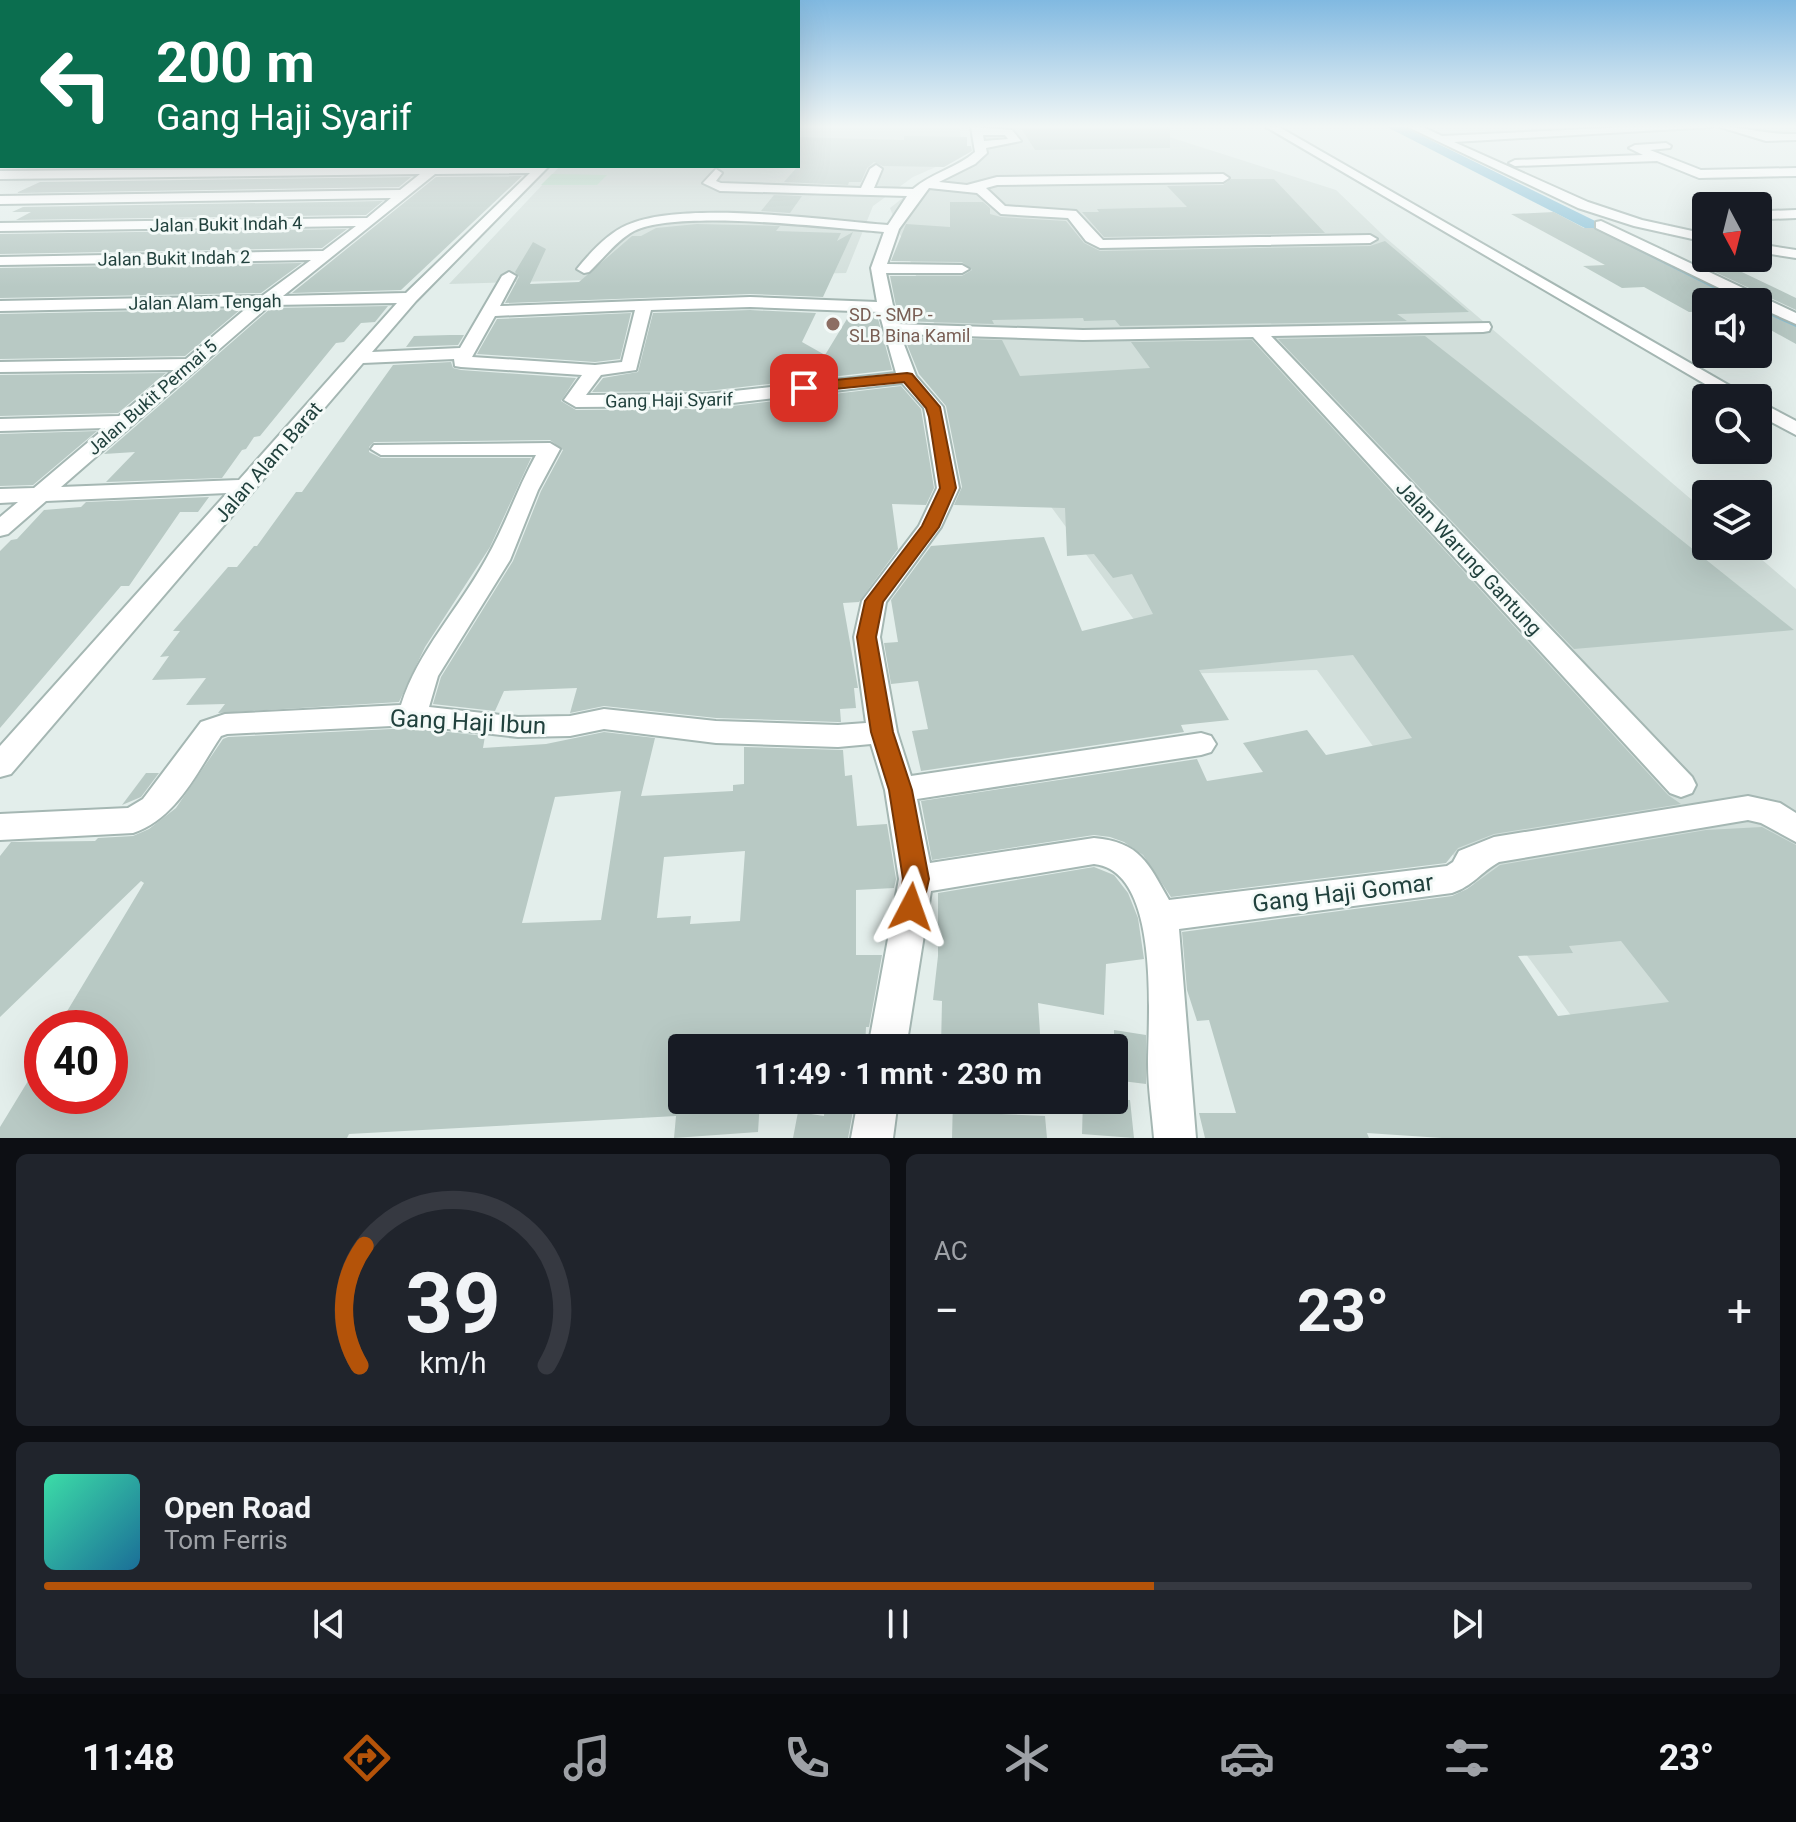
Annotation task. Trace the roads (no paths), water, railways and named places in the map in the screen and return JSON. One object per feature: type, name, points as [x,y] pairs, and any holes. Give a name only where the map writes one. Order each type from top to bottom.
[{"type":"street","points":[[0,274],[162,180]]},
{"type":"street","name":"Jalan Bukit Permai 5","points":[[0,529],[120,422],[266,300],[420,180]]},
{"type":"street","name":"Jalan Alam Barat","points":[[0,766],[410,298],[529,180]]},
{"type":"street","points":[[711,180],[709,183],[720,187],[866,191],[969,188],[981,190],[1001,210],[1071,214],[1077,218],[1090,240],[1100,244],[1370,239]]},
{"type":"street","points":[[866,191],[871,180]]},
{"type":"street","points":[[889,1034],[916,879],[900,790],[882,732],[867,637],[874,601],[930,527],[948,488],[933,407],[907,377],[888,318],[878,268],[892,229],[922,188],[936,180]]},
{"type":"street","points":[[969,188],[997,181],[1064,180]]},
{"type":"street","points":[[1363,180],[1718,384]]},
{"type":"street","points":[[1529,180],[1583,205],[1639,223],[1692,235]]},
{"type":"street","points":[[0,200],[403,194]]},
{"type":"street","points":[[1772,215],[1796,214]]},
{"type":"street","points":[[584,269],[630,228],[656,221],[724,219],[892,229]]},
{"type":"street","name":"Jalan Bukit Indah 4","points":[[0,227],[370,222]]},
{"type":"street","points":[[1639,223],[1600,224],[1796,319]]},
{"type":"street","points":[[1772,250],[1796,254]]},
{"type":"street","name":"Jalan Bukit Indah 2","points":[[0,261],[326,255]]},
{"type":"street","points":[[878,268],[962,269]]},
{"type":"street","points":[[509,276],[461,362],[465,365],[595,370],[630,366],[644,305]]},
{"type":"street","name":"Jalan Alam Tengah","points":[[0,306],[410,298]]},
{"type":"street","points":[[489,311],[750,302],[1083,335],[1483,327]]},
{"type":"street","name":"Jalan Warung Gantung","points":[[1258,332],[1681,785]]},
{"type":"street","points":[[358,358],[468,353]]},
{"type":"street","points":[[0,367],[189,364]]},
{"type":"street","name":"Gang Haji Syarif","points":[[595,370],[573,400],[743,398],[907,377]]},
{"type":"street","points":[[1772,415],[1796,429]]},
{"type":"street","points":[[0,425],[120,422]]},
{"type":"street","points":[[381,449],[550,449],[527,490],[498,560],[424,676],[412,715]]},
{"type":"street","points":[[0,496],[247,486]]},
{"type":"street","name":"Gang Haji Ibun","points":[[0,827],[133,820],[154,808],[211,729],[225,724],[412,715],[518,727],[570,726],[604,719],[716,732],[838,736],[882,732]]},
{"type":"street","points":[[900,790],[1201,744]]},
{"type":"street","name":"Gang Haji Gomar","points":[[1160,916],[1452,879],[1465,872],[1471,861],[1494,850],[1748,808],[1769,812],[1792,825]]},
{"type":"street","points":[[916,879],[1094,851],[1114,853],[1135,870],[1160,916],[1175,1138]]},
{"type":"street","points":[[872,1138],[876,1114]]},
{"type":"waterway","points":[[1500,180],[1717,288]]},
{"type":"waterway","points":[[1772,315],[1796,327]]},
{"type":"place","name":"SD - SMP - SLB Bina Kamil","points":[[833,324]]}]
